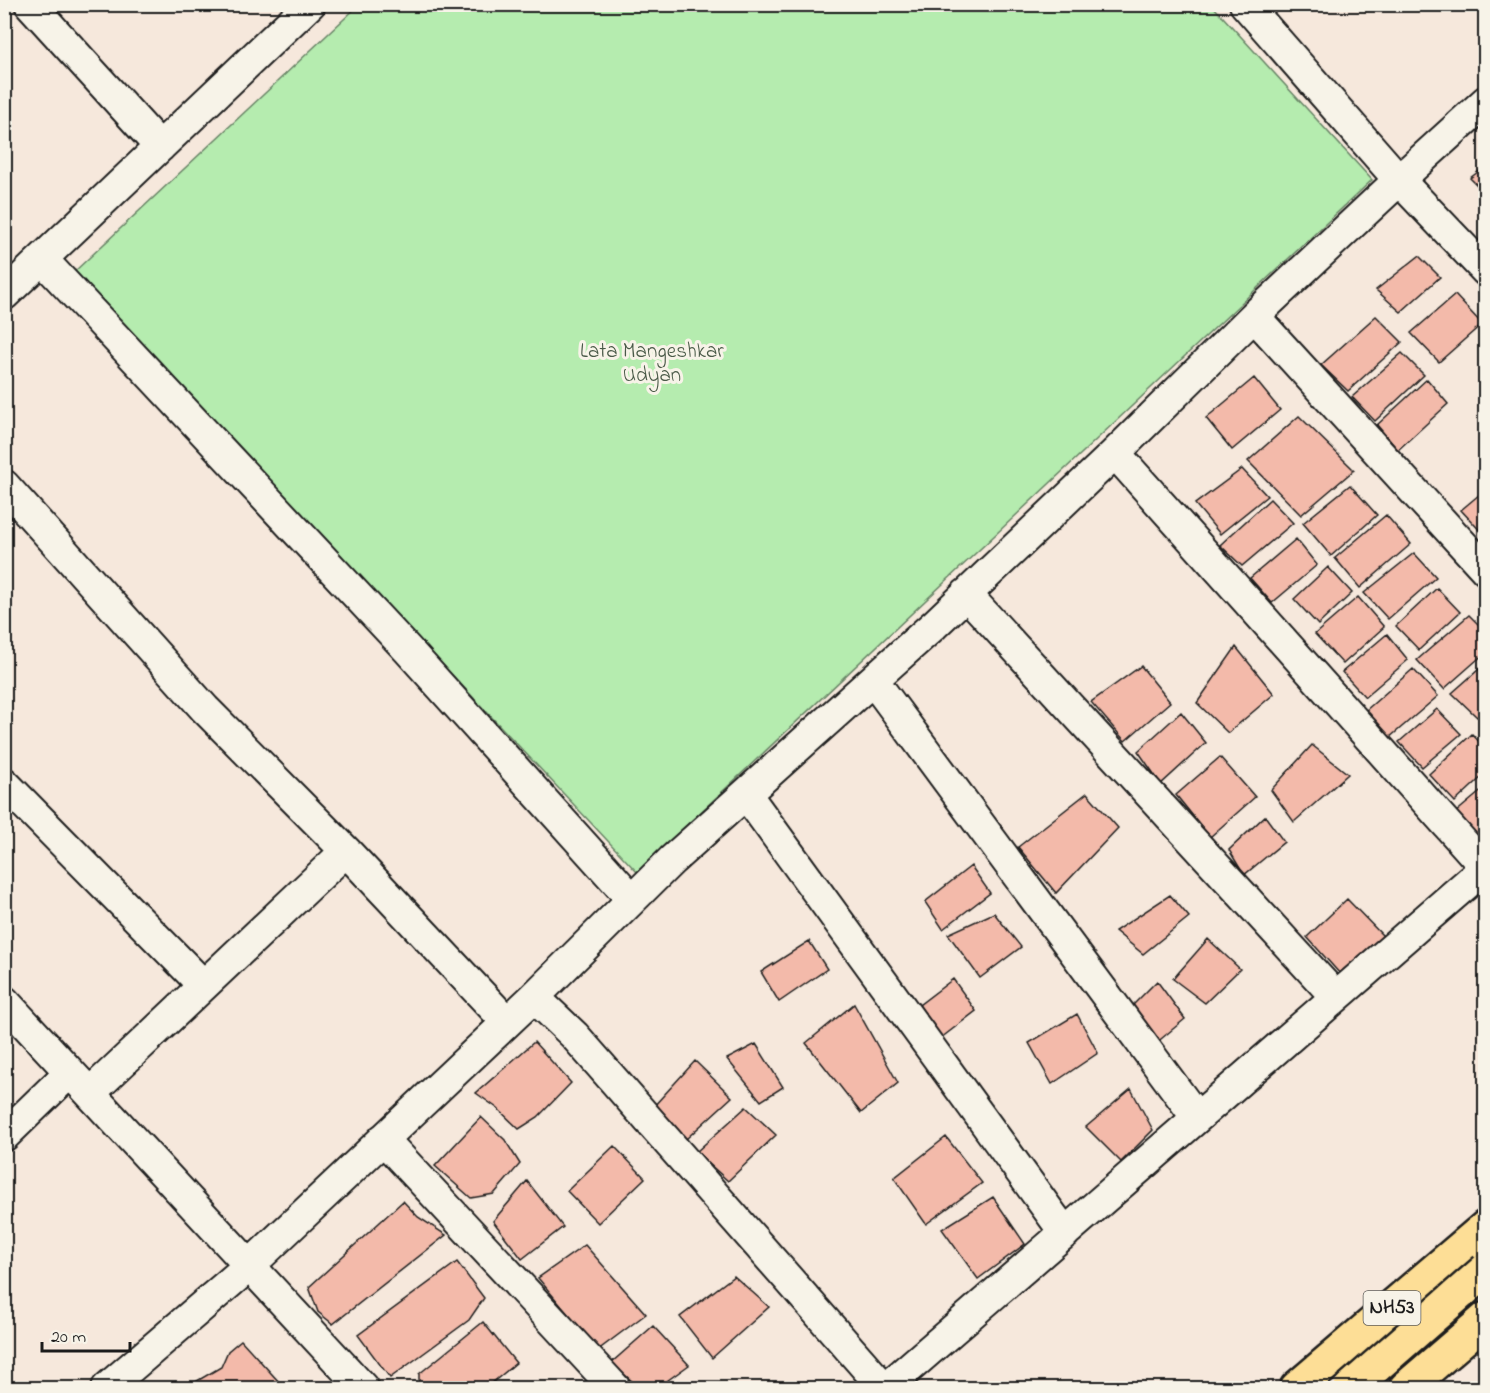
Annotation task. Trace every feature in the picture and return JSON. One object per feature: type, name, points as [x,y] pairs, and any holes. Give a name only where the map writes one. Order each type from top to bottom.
[{"type":"main road","name":"NH53","points":[[1297,1389],[1485,1227]]},
{"type":"main road","name":"NH53","points":[[1351,1389],[1485,1270]]},
{"type":"main road","points":[[1406,1389],[1485,1319]]},
{"type":"street","points":[[30,4],[160,147]]},
{"type":"street","points":[[1245,4],[1400,180],[1485,271]]},
{"type":"street","points":[[303,7],[160,147],[18,272],[408,650],[632,899]]},
{"type":"street","points":[[108,1389],[249,1266],[534,997],[632,899],[966,594],[1115,453],[1254,316],[1485,100]]},
{"type":"street","points":[[1254,316],[1485,570]]},
{"type":"street","points":[[534,997],[574,1035],[885,1389],[1485,867],[1115,453]]},
{"type":"street","points":[[4,485],[205,709],[346,851],[507,1022]]},
{"type":"street","points":[[966,594],[1336,997]]},
{"type":"street","points":[[873,680],[1197,1118]]},
{"type":"street","points":[[4,783],[203,985]]},
{"type":"street","points":[[746,794],[1065,1233]]},
{"type":"street","points":[[4,1136],[80,1082],[203,985],[346,851]]},
{"type":"street","points":[[4,1001],[363,1389]]},
{"type":"street","points":[[383,1139],[615,1389]]},
{"type":"street","points":[[1460,1249],[1485,1270]]},
{"type":"green space","name":"Lata Mangeshkar Udyan","points":[[359,5],[1212,5],[1372,180],[637,872],[74,272]]},
{"type":"building","points":[[1486,166],[1486,194],[1470,178]]},
{"type":"building","points":[[1419,256],[1440,277],[1401,312],[1376,290]]},
{"type":"building","points":[[1455,295],[1482,324],[1439,362],[1411,333]]},
{"type":"building","points":[[1376,316],[1402,342],[1348,391],[1321,365]]},
{"type":"building","points":[[1402,353],[1424,375],[1375,421],[1352,397]]},
{"type":"building","points":[[1254,378],[1280,410],[1232,450],[1206,418]]},
{"type":"building","points":[[1427,379],[1448,404],[1398,450],[1377,425]]},
{"type":"building","points":[[1299,416],[1354,470],[1301,515],[1248,461]]},
{"type":"building","points":[[1242,469],[1267,496],[1220,534],[1195,504]]},
{"type":"building","points":[[1350,485],[1377,515],[1331,556],[1303,523]]},
{"type":"building","points":[[1486,489],[1486,537],[1461,510]]},
{"type":"building","points":[[1270,499],[1293,523],[1242,566],[1220,545]]},
{"type":"building","points":[[1386,515],[1411,544],[1360,588],[1335,558]]},
{"type":"building","points":[[1296,539],[1317,565],[1272,603],[1250,578]]},
{"type":"building","points":[[1414,553],[1436,577],[1388,619],[1364,593]]},
{"type":"building","points":[[1328,567],[1352,593],[1318,625],[1294,599]]},
{"type":"building","points":[[1437,588],[1460,612],[1419,650],[1396,626]]},
{"type":"building","points":[[1358,597],[1384,627],[1343,664],[1315,634]]},
{"type":"building","points":[[1469,615],[1486,632],[1486,652],[1444,689],[1417,660]]},
{"type":"building","points":[[1387,634],[1408,660],[1365,697],[1342,672]]},
{"type":"building","points":[[1236,647],[1274,694],[1228,733],[1197,703]]},
{"type":"building","points":[[1486,663],[1486,709],[1477,717],[1452,693]]},
{"type":"building","points":[[1141,666],[1170,702],[1125,741],[1091,702]]},
{"type":"building","points":[[1413,669],[1438,696],[1389,738],[1365,711]]},
{"type":"building","points":[[1437,709],[1461,734],[1422,767],[1399,742]]},
{"type":"building","points":[[1181,712],[1206,743],[1161,784],[1138,751]]},
{"type":"building","points":[[1472,734],[1486,749],[1486,773],[1455,802],[1429,774]]},
{"type":"building","points":[[1312,745],[1348,774],[1294,822],[1271,790]]},
{"type":"building","points":[[1220,757],[1255,797],[1210,837],[1176,795]]},
{"type":"building","points":[[1486,787],[1486,846],[1455,813]]},
{"type":"building","points":[[1087,793],[1118,828],[1056,893],[1018,847]]},
{"type":"building","points":[[1265,816],[1284,842],[1244,875],[1229,850]]},
{"type":"building","points":[[971,866],[990,893],[943,929],[925,902]]},
{"type":"building","points":[[1170,895],[1189,917],[1143,954],[1115,931]]},
{"type":"building","points":[[1347,899],[1383,936],[1341,975],[1307,937]]},
{"type":"building","points":[[994,913],[1021,947],[980,978],[948,934]]},
{"type":"building","points":[[1208,939],[1240,969],[1205,1003],[1173,979]]},
{"type":"building","points":[[809,941],[827,969],[779,1002],[761,972]]},
{"type":"building","points":[[953,979],[976,1011],[941,1038],[919,1005]]},
{"type":"building","points":[[1157,981],[1185,1019],[1155,1044],[1131,1007]]},
{"type":"building","points":[[854,1004],[898,1083],[861,1113],[806,1043]]},
{"type":"building","points":[[1077,1014],[1098,1053],[1052,1084],[1029,1043]]},
{"type":"building","points":[[534,1042],[571,1083],[538,1117],[519,1129],[497,1108],[476,1093]]},
{"type":"building","points":[[756,1044],[783,1087],[761,1101],[727,1059]]},
{"type":"building","points":[[695,1061],[732,1097],[686,1139],[653,1107]]},
{"type":"building","points":[[1131,1089],[1153,1130],[1121,1162],[1086,1127]]},
{"type":"building","points":[[746,1107],[776,1135],[728,1181],[696,1152]]},
{"type":"building","points":[[481,1117],[505,1140],[520,1164],[494,1194],[471,1198],[435,1166]]},
{"type":"building","points":[[946,1137],[982,1183],[926,1224],[894,1178]]},
{"type":"building","points":[[614,1146],[645,1178],[598,1223],[567,1191]]},
{"type":"building","points":[[527,1181],[563,1227],[522,1259],[493,1221]]},
{"type":"building","points":[[993,1197],[1025,1244],[978,1279],[942,1229]]},
{"type":"building","points":[[403,1201],[418,1217],[446,1235],[333,1324],[318,1312],[309,1287]]},
{"type":"building","points":[[585,1245],[646,1314],[598,1350],[538,1278]]},
{"type":"building","points":[[457,1262],[484,1298],[469,1320],[390,1378],[358,1335]]},
{"type":"building","points":[[734,1276],[769,1307],[712,1358],[680,1317]]},
{"type":"building","points":[[483,1322],[516,1363],[486,1388],[419,1388],[419,1374]]},
{"type":"building","points":[[653,1326],[689,1365],[657,1388],[640,1388],[611,1363]]},
{"type":"building","points":[[241,1340],[280,1383],[274,1388],[199,1388],[192,1384],[221,1367],[228,1351]]}]
